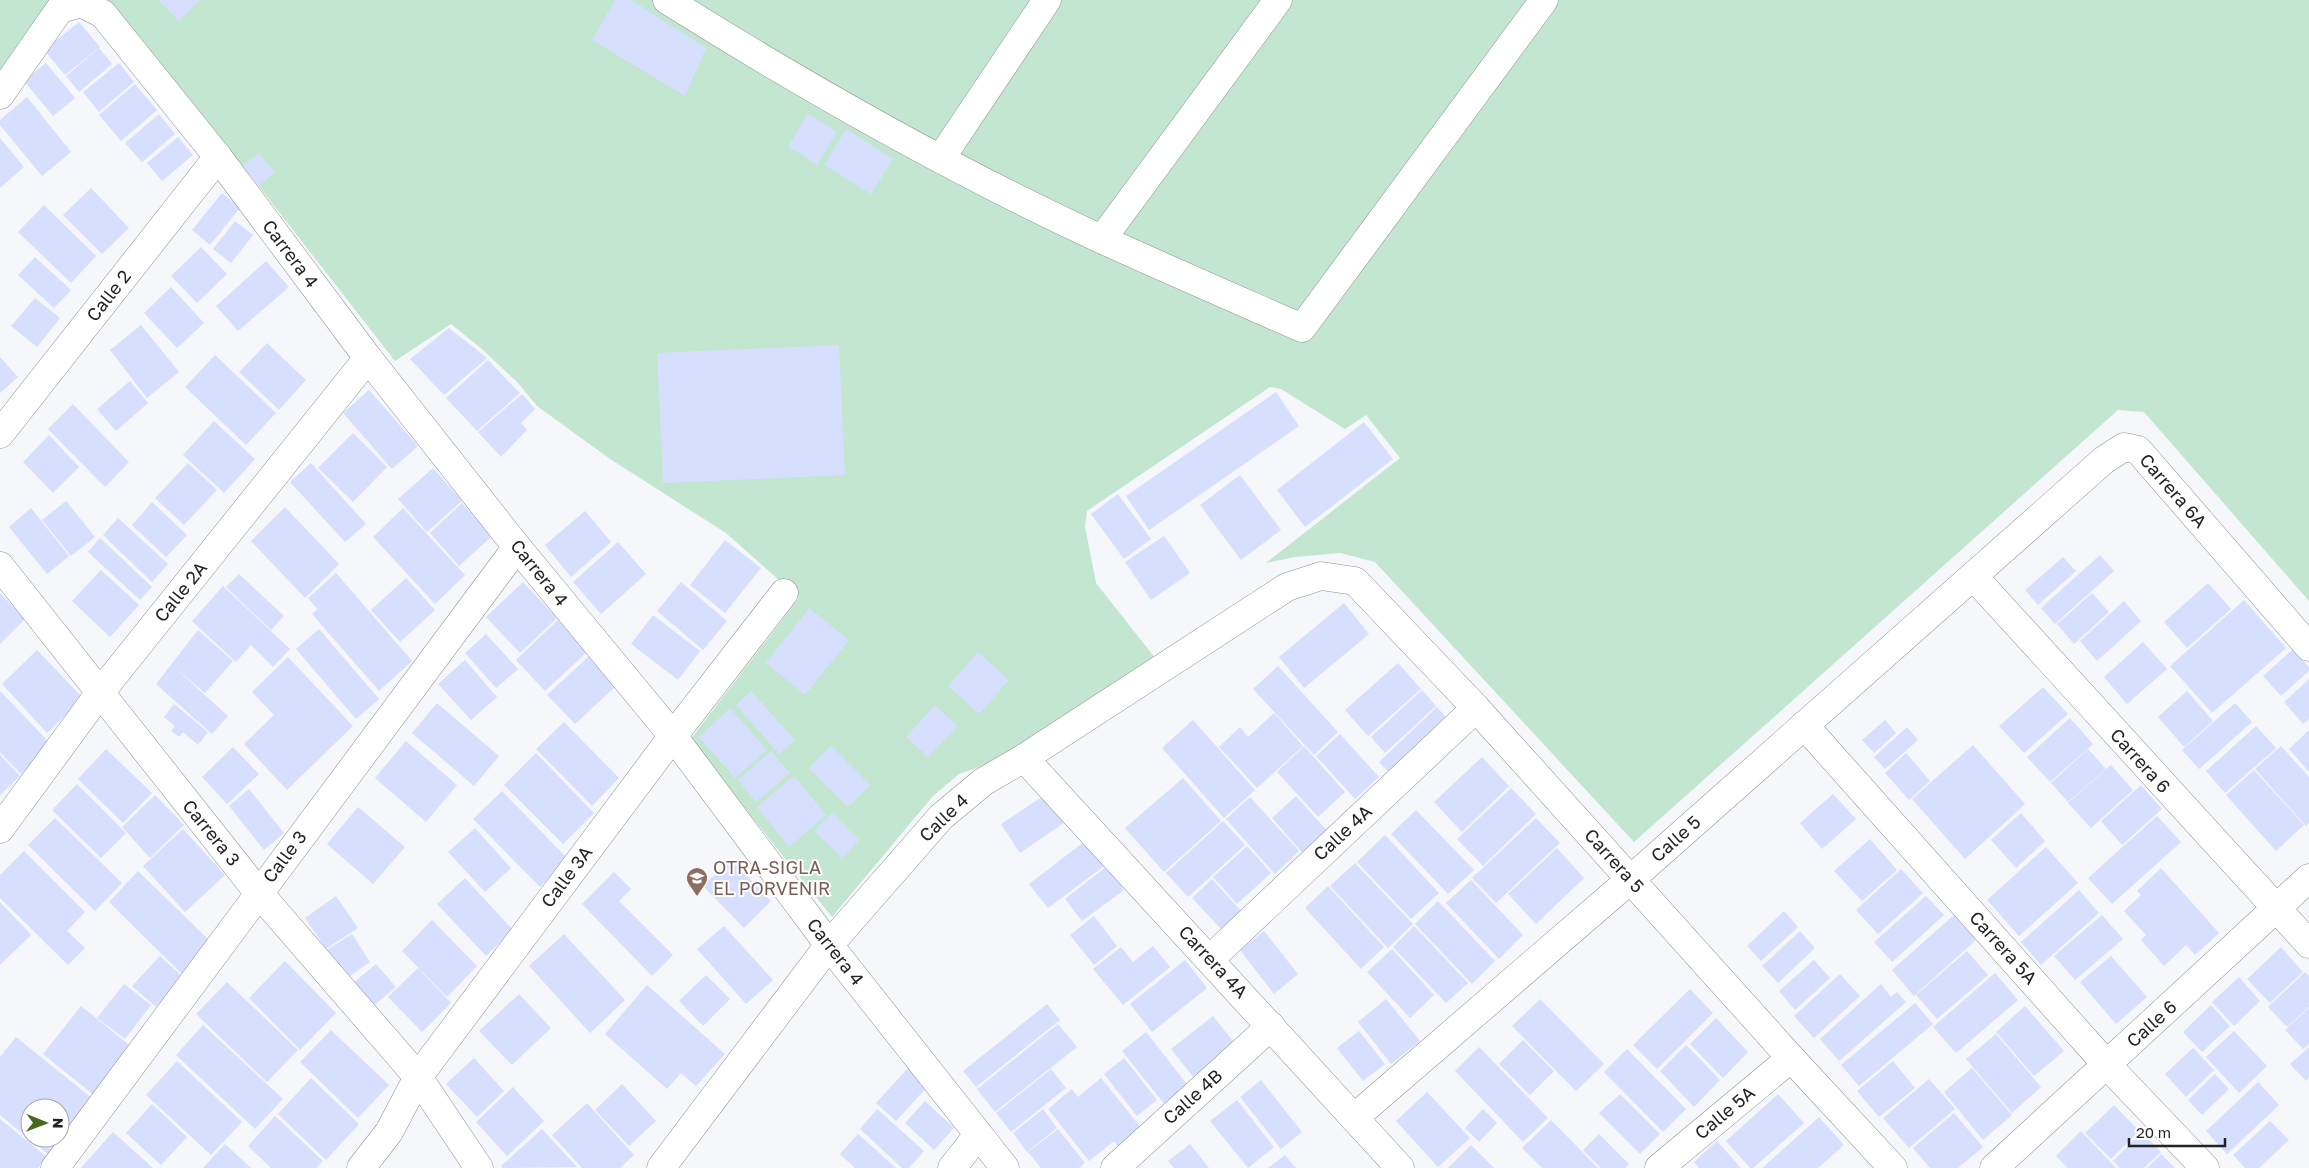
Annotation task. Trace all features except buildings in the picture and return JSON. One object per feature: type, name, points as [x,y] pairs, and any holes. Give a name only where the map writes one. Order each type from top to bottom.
[{"type":"street","points":[[667,0],[761,59],[941,158],[1102,239],[1302,328],[1544,0]]},
{"type":"street","points":[[941,158],[1047,0]]},
{"type":"street","points":[[1102,239],[1278,0]]},
{"type":"street","points":[[0,95],[74,4]]},
{"type":"street","name":"Carrera 4","points":[[74,4],[103,14],[218,158],[368,358],[517,546],[673,736],[829,945],[1005,1168]]},
{"type":"street","name":"Calle 2","points":[[0,434],[218,158]]},
{"type":"street","name":"Calle 2A","points":[[0,829],[99,694],[368,358]]},
{"type":"street","name":"Carrera 6A","points":[[1973,576],[2104,460],[2124,447],[2138,450],[2309,647]]},
{"type":"street","name":"Calle 3","points":[[55,1168],[258,892],[517,546]]},
{"type":"street","name":"Carrera 3","points":[[0,566],[99,694],[258,892],[418,1077],[479,1168]]},
{"type":"street","name":"Carrera 5","points":[[1321,576],[1355,581],[1476,708],[1791,1058],[1893,1168]]},
{"type":"street","name":"Calle 4","points":[[662,1168],[829,945],[941,817],[983,782],[1024,758],[1287,587],[1321,576]]},
{"type":"street","name":"Calle 5","points":[[1354,1118],[1631,879],[1973,576]]},
{"type":"street","name":"Carrera 6","points":[[1973,576],[2309,944]]},
{"type":"street","name":"Calle 3A","points":[[361,1168],[389,1132],[418,1077],[673,736],[784,593]]},
{"type":"street","name":"Calle 4A","points":[[1210,959],[1476,708]]},
{"type":"street","name":"Carrera 5A","points":[[1804,725],[2107,1065],[2205,1168]]},
{"type":"street","name":"Carrera 4A","points":[[1024,758],[1354,1118],[1391,1165]]},
{"type":"street","name":"Calle 6","points":[[1994,1168],[2277,910],[2309,878]]},
{"type":"street","name":"Calle 4B","points":[[1115,1168],[1271,1026]]},
{"type":"street","name":"Calle 5A","points":[[1658,1168],[1791,1058]]},
{"type":"street","points":[[952,1168],[978,1135]]},
{"type":"green space","points":[[0,0],[65,0],[5,74],[0,71]]},
{"type":"green space","points":[[96,0],[2309,0],[2309,601],[2144,412],[2118,410],[1634,842],[1375,562],[1340,553],[1295,557],[1266,563],[1400,458],[1366,415],[1345,429],[1281,389],[1270,387],[1087,511],[1085,526],[1096,583],[1159,663],[1018,754],[959,774],[933,796],[832,917],[690,740],[799,598],[726,533],[610,459],[537,406],[518,383],[482,349],[451,324],[395,361],[243,166],[112,9]]},
{"type":"place","name":"OTRA-SIGLA EL PORVENIR","points":[[697,897]]}]
